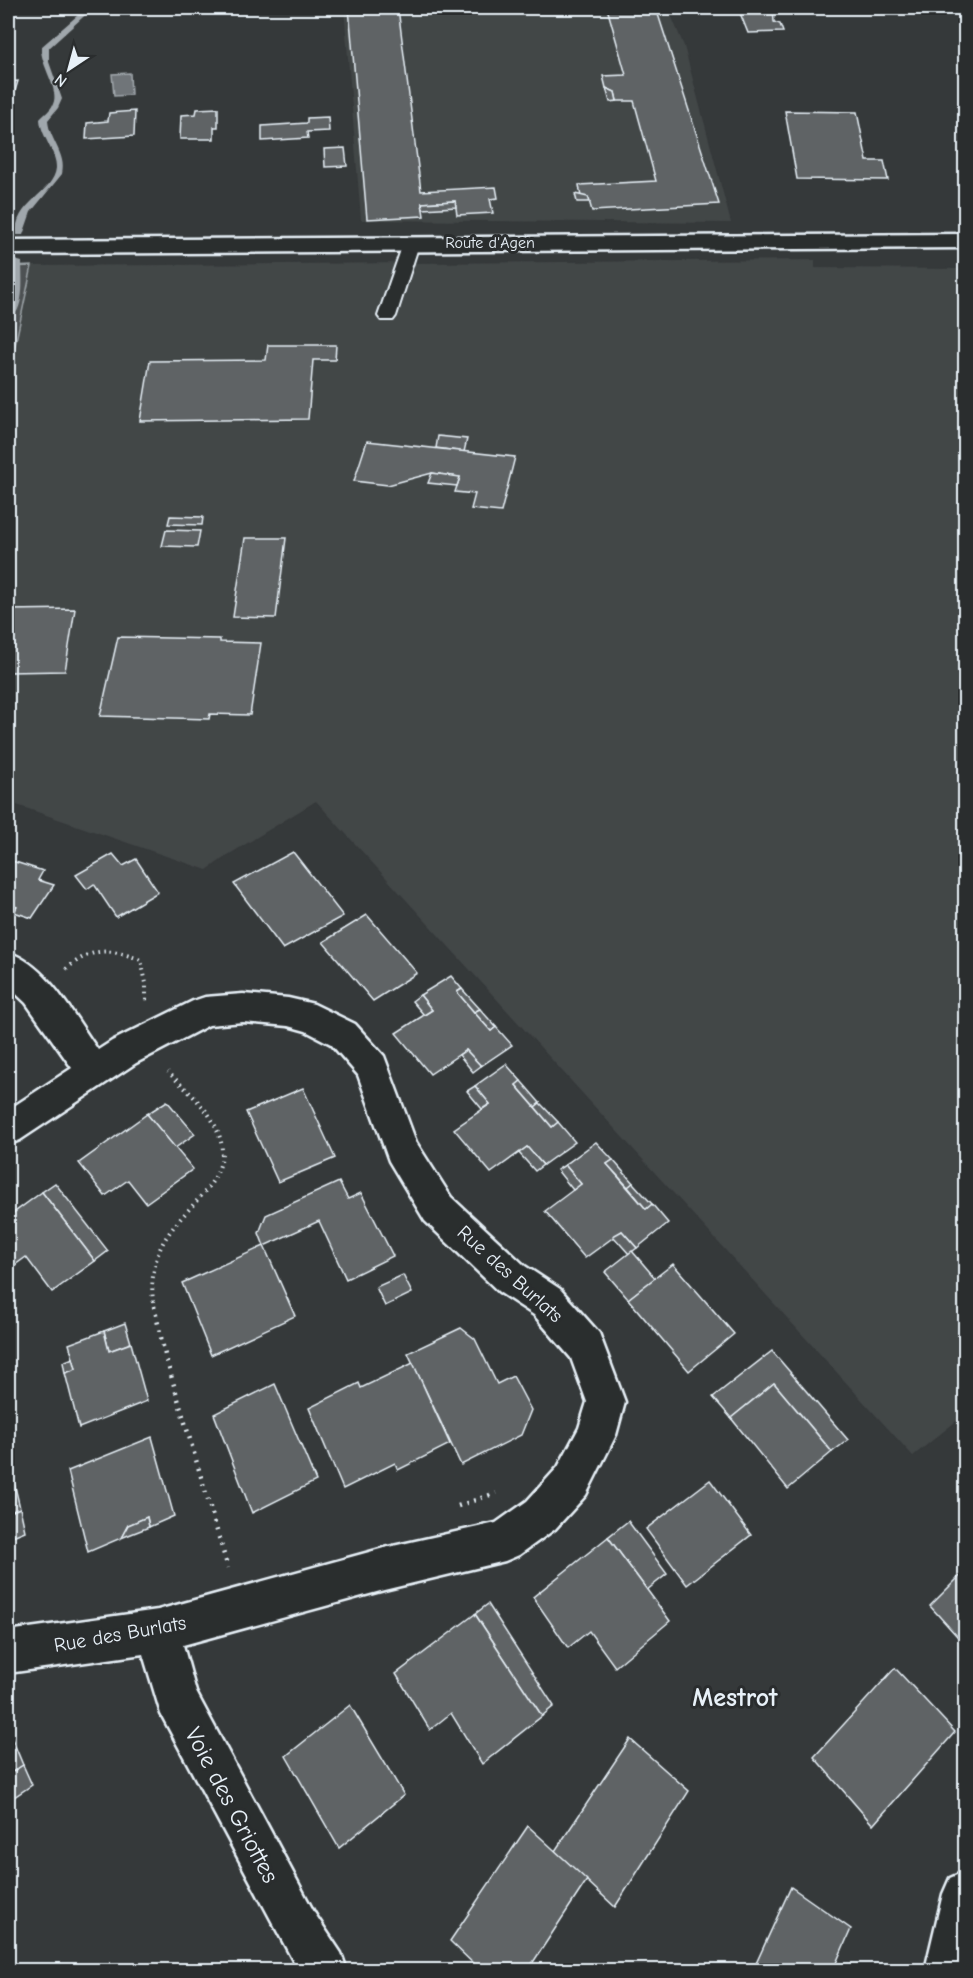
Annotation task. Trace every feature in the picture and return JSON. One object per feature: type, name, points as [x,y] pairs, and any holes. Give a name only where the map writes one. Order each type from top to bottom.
[{"type":"street","name":"Route d'Agen","points":[[11,247],[966,241]]},
{"type":"street","points":[[8,966],[38,993],[94,1072]]},
{"type":"street","name":"Rue des Burlats","points":[[8,1129],[94,1072],[163,1032],[205,1011],[243,1008],[314,1019],[343,1034],[372,1067],[401,1150],[438,1209],[512,1279],[548,1302],[586,1346],[606,1402],[596,1436],[572,1481],[541,1515],[505,1541],[384,1569],[158,1631],[8,1652]]},
{"type":"street","name":"Voie des Griottes","points":[[158,1631],[176,1699],[299,1930],[324,1971]]},
{"type":"street","points":[[948,1971],[966,1894]]},
{"type":"lane","points":[[387,316],[411,243]]},
{"type":"path","points":[[38,993],[69,966],[91,951],[116,950],[141,960],[146,983],[146,1007],[177,1051],[159,1063],[201,1104],[215,1122],[221,1152],[219,1171],[213,1186],[168,1235],[158,1254],[152,1276],[155,1320],[229,1571]]},
{"type":"path","points":[[455,1507],[498,1492]]},
{"type":"path","points":[[219,1574],[240,1569]]},
{"type":"shaded area","points":[[344,8],[668,8],[684,46],[731,223],[361,220]]},
{"type":"shaded area","points":[[130,73],[131,95],[114,96],[112,74]]},
{"type":"shaded area","points":[[815,260],[815,268],[965,269],[965,1414],[913,1456],[316,801],[207,870],[8,802],[8,378],[32,266]]},
{"type":"shaded area","points":[[32,266],[8,378],[8,267]]},
{"type":"building","points":[[349,8],[398,8],[421,191],[496,187],[498,198],[490,199],[493,213],[457,215],[455,201],[422,203],[424,216],[367,219]]},
{"type":"building","points":[[446,8],[562,8],[447,13]]},
{"type":"building","points":[[607,8],[656,8],[719,204],[592,211],[588,197],[581,197],[579,185],[656,181],[634,101],[617,101],[615,92],[606,88],[603,76],[626,75]]},
{"type":"building","points":[[738,8],[773,8],[774,22],[780,24],[783,32],[748,33]]},
{"type":"building","points":[[18,81],[11,104],[8,104],[8,82]]},
{"type":"building","points":[[606,88],[615,92],[617,101],[610,102]]},
{"type":"building","points":[[218,108],[218,127],[214,127],[214,139],[180,139],[181,115],[196,114],[197,109]]},
{"type":"building","points":[[135,111],[134,136],[86,139],[87,123],[108,121],[109,113]]},
{"type":"building","points":[[785,111],[857,112],[867,161],[884,161],[888,180],[797,179]]},
{"type":"building","points":[[328,117],[329,131],[307,132],[308,138],[262,141],[262,126],[307,123],[307,118]]},
{"type":"building","points":[[345,148],[347,166],[325,167],[324,149]]},
{"type":"building","points":[[575,194],[588,197],[590,202],[577,202]]},
{"type":"building","points":[[455,201],[456,207],[423,209],[422,203]]},
{"type":"building","points":[[268,345],[336,345],[335,360],[313,360],[308,419],[140,421],[150,361],[266,360]]},
{"type":"building","points":[[438,436],[467,439],[464,452],[436,448]]},
{"type":"building","points":[[367,441],[515,457],[501,512],[471,509],[475,494],[455,492],[460,477],[432,473],[388,485],[354,481]]},
{"type":"building","points":[[432,473],[460,477],[457,486],[428,483]]},
{"type":"building","points":[[170,516],[203,517],[202,525],[168,524]]},
{"type":"building","points":[[166,530],[200,531],[197,547],[162,546]]},
{"type":"building","points":[[245,538],[286,538],[276,618],[233,617]]},
{"type":"building","points":[[75,609],[65,671],[8,672],[8,610]]},
{"type":"building","points":[[118,637],[220,639],[220,642],[261,643],[250,715],[210,714],[209,719],[100,716]]},
{"type":"building","points":[[293,852],[343,916],[283,949],[234,884]]},
{"type":"building","points":[[113,854],[123,866],[136,859],[158,892],[116,917],[94,884],[87,889],[76,875]]},
{"type":"building","points":[[9,860],[43,871],[38,880],[54,885],[32,918],[14,912],[17,907],[8,904]]},
{"type":"building","points":[[367,915],[417,973],[373,1001],[323,942]]},
{"type":"building","points":[[451,976],[462,989],[457,992],[474,1012],[491,1031],[496,1027],[512,1045],[481,1066],[466,1050],[430,1074],[396,1033],[432,1010],[420,995]]},
{"type":"building","points":[[462,989],[480,1009],[474,1012],[457,992]]},
{"type":"building","points":[[420,995],[432,1010],[424,1015],[412,1001]]},
{"type":"building","points":[[480,1009],[496,1027],[491,1031],[474,1012]]},
{"type":"building","points":[[466,1050],[481,1066],[473,1072],[459,1055]]},
{"type":"building","points":[[506,1064],[521,1081],[516,1085],[552,1127],[558,1122],[575,1142],[543,1165],[527,1147],[491,1173],[454,1129],[490,1104],[475,1086]]},
{"type":"building","points":[[521,1081],[540,1103],[535,1107],[516,1085]]},
{"type":"building","points":[[475,1086],[490,1104],[482,1109],[467,1091]]},
{"type":"building","points":[[303,1088],[335,1158],[278,1182],[246,1112]]},
{"type":"building","points":[[167,1101],[195,1134],[175,1148],[147,1114]]},
{"type":"building","points":[[540,1103],[558,1122],[552,1127],[535,1107]]},
{"type":"building","points":[[147,1114],[193,1169],[146,1203],[128,1180],[105,1196],[79,1163]]},
{"type":"building","points":[[596,1142],[613,1160],[607,1164],[646,1209],[652,1204],[668,1223],[637,1248],[622,1231],[585,1258],[545,1211],[581,1184],[565,1165]]},
{"type":"building","points":[[527,1147],[543,1165],[535,1171],[519,1153]]},
{"type":"building","points":[[613,1160],[633,1183],[628,1187],[607,1164]]},
{"type":"building","points":[[565,1165],[581,1184],[573,1190],[557,1170]]},
{"type":"building","points":[[339,1182],[348,1199],[361,1193],[393,1256],[346,1279],[319,1221],[264,1246],[259,1233],[266,1215]]},
{"type":"building","points":[[55,1183],[108,1251],[95,1261],[42,1192]]},
{"type":"building","points":[[633,1183],[652,1204],[646,1209],[628,1187]]},
{"type":"building","points":[[42,1192],[95,1261],[52,1292],[26,1257],[8,1270],[8,1217]]},
{"type":"building","points":[[622,1231],[637,1248],[629,1254],[613,1236]]},
{"type":"building","points":[[264,1246],[295,1316],[211,1355],[182,1283]]},
{"type":"building","points":[[632,1251],[655,1278],[628,1299],[605,1272]]},
{"type":"building","points":[[673,1264],[734,1334],[689,1371],[628,1299]]},
{"type":"building","points":[[403,1275],[412,1293],[385,1306],[376,1287]]},
{"type":"building","points":[[125,1323],[131,1343],[109,1351],[104,1331]]},
{"type":"building","points":[[461,1328],[475,1339],[497,1384],[513,1376],[531,1410],[521,1435],[461,1465],[408,1353]]},
{"type":"building","points":[[104,1331],[109,1351],[131,1343],[147,1401],[79,1428],[65,1373],[76,1369],[69,1344]]},
{"type":"building","points":[[772,1351],[848,1440],[832,1452],[774,1383],[731,1418],[713,1397]]},
{"type":"building","points":[[73,1358],[76,1369],[65,1373],[63,1362]]},
{"type":"building","points":[[413,1363],[450,1444],[398,1470],[395,1463],[343,1489],[309,1408],[359,1383],[361,1388]]},
{"type":"building","points":[[774,1383],[832,1452],[788,1489],[731,1418]]},
{"type":"building","points":[[275,1384],[316,1481],[252,1513],[214,1414]]},
{"type":"building","points":[[152,1437],[174,1516],[149,1527],[147,1517],[128,1525],[121,1538],[88,1552],[68,1471]]},
{"type":"building","points":[[8,1457],[20,1508],[8,1513]]},
{"type":"building","points":[[710,1480],[751,1535],[687,1585],[646,1529]]},
{"type":"building","points":[[20,1508],[25,1531],[8,1538],[8,1513]]},
{"type":"building","points":[[147,1517],[149,1527],[121,1538],[128,1525]]},
{"type":"building","points":[[628,1521],[667,1574],[647,1590],[608,1537]]},
{"type":"building","points":[[608,1537],[670,1621],[615,1667],[589,1631],[568,1648],[533,1597]]},
{"type":"building","points":[[966,1570],[966,1646],[930,1606]]},
{"type":"building","points":[[488,1604],[554,1706],[542,1716],[475,1614]]},
{"type":"building","points":[[475,1614],[542,1716],[482,1764],[451,1713],[430,1730],[396,1674]]},
{"type":"building","points":[[895,1668],[955,1732],[873,1825],[814,1757]]},
{"type":"building","points":[[350,1705],[404,1795],[339,1848],[286,1756]]},
{"type":"building","points":[[8,1729],[23,1765],[8,1775]]},
{"type":"building","points":[[630,1739],[689,1791],[615,1907],[555,1851]]},
{"type":"building","points":[[23,1765],[32,1785],[8,1801],[8,1775]]},
{"type":"building","points":[[528,1826],[587,1880],[528,1970],[480,1970],[450,1941]]},
{"type":"building","points":[[791,1887],[851,1929],[833,1970],[753,1970]]},
{"type":"waterway","points":[[20,233],[27,211],[54,181],[60,167],[44,125],[44,119],[56,107],[58,99],[46,62],[45,47],[90,8]]},
{"type":"waterway","points":[[8,318],[17,299],[18,262]]},
{"type":"district","name":"Mestrot","points":[[735,1698]]}]
